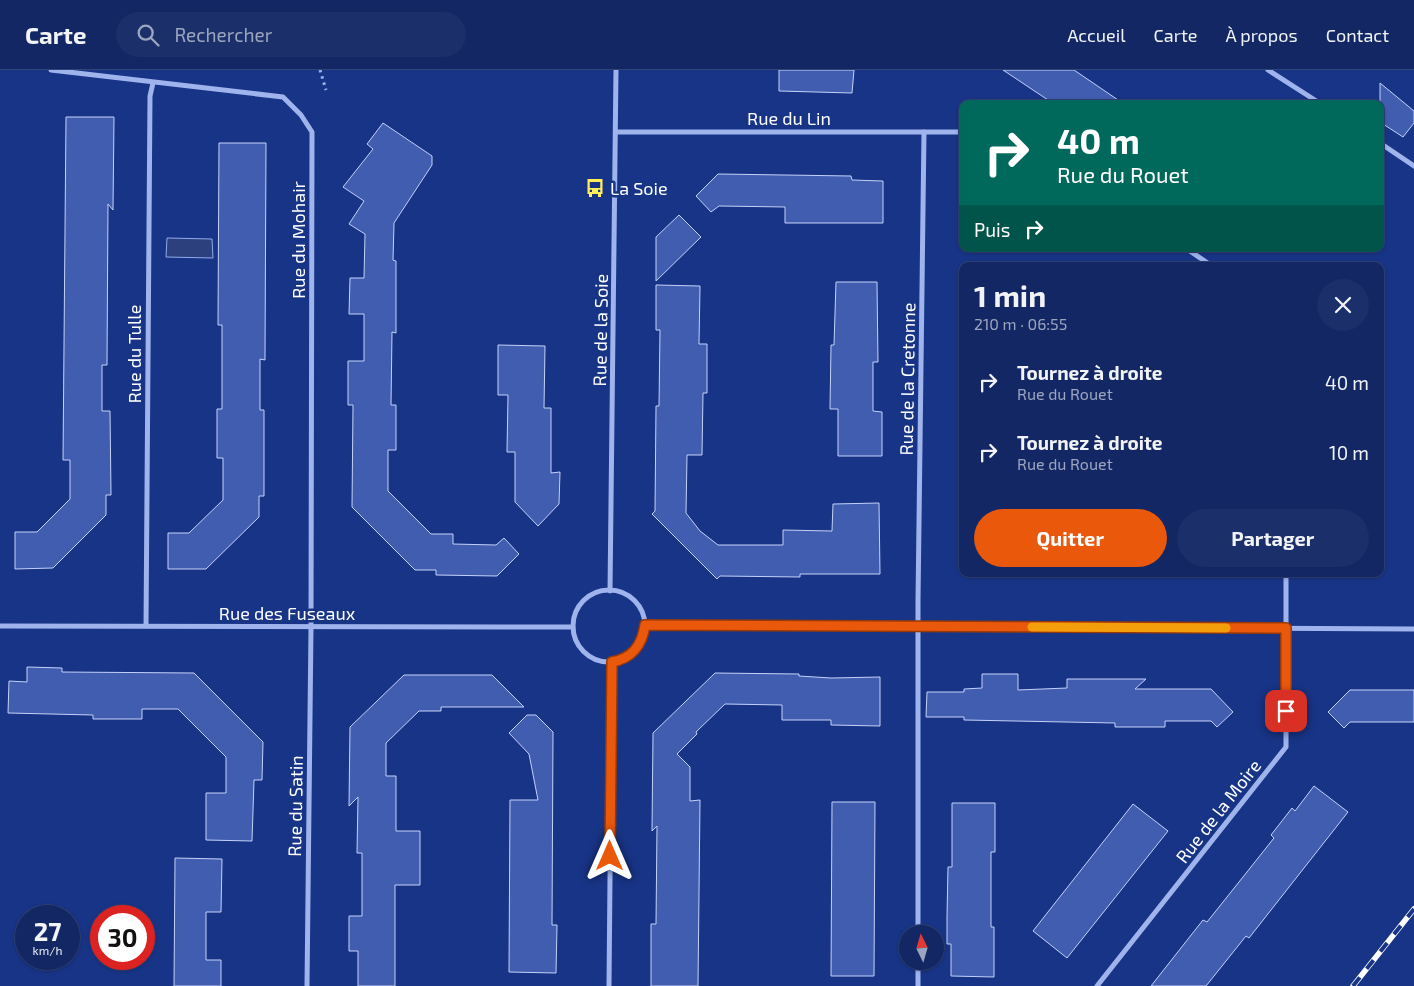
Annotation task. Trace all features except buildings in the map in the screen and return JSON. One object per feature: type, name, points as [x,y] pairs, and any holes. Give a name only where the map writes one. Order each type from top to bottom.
[{"type":"street","name":"Rue du Mohair","points":[[51,70],[283,97],[301,115],[312,132],[311,627]]},
{"type":"street","name":"Rue de la Soie","points":[[610,591],[616,70]]},
{"type":"street","points":[[1268,70],[1315,100]]},
{"type":"street","name":"Rue du Tulle","points":[[146,626],[150,96],[153,83]]},
{"type":"street","name":"Rue du Lin","points":[[616,132],[959,132]]},
{"type":"street","name":"Rue de la Cretonne","points":[[918,627],[924,132]]},
{"type":"street","points":[[1384,146],[1414,166]]},
{"type":"street","points":[[1191,252],[1206,262]]},
{"type":"street","points":[[1286,577],[1286,628]]},
{"type":"street","points":[[610,591],[620,593],[634,601],[643,614],[645,625],[639,646],[622,660],[612,662],[600,661],[589,656],[581,649],[575,639],[573,627],[575,616],[580,606],[588,598],[610,591]]},
{"type":"street","points":[[645,625],[1414,629]]},
{"type":"street","name":"Rue des Fuseaux","points":[[0,626],[573,627]]},
{"type":"street","name":"Rue du Satin","points":[[307,986],[311,627]]},
{"type":"street","points":[[918,627],[918,925]]},
{"type":"street","name":"Rue de la Moire","points":[[1097,986],[1286,747],[1286,628]]},
{"type":"street","points":[[609,986],[612,662]]},
{"type":"street","points":[[918,970],[918,986]]},
{"type":"path","points":[[320,70],[326,90]]},
{"type":"water","points":[[167,238],[212,239],[213,258],[166,257]]},
{"type":"railway","points":[[1353,986],[1414,909]]},
{"type":"slow traffic","points":[[1032,627],[1226,628]]},
{"type":"place","name":"La Soie","points":[[595,188]]},
{"type":"route","points":[[610,856],[612,662],[622,660],[632,654],[644,636],[645,625],[1286,628],[1286,711]]}]
